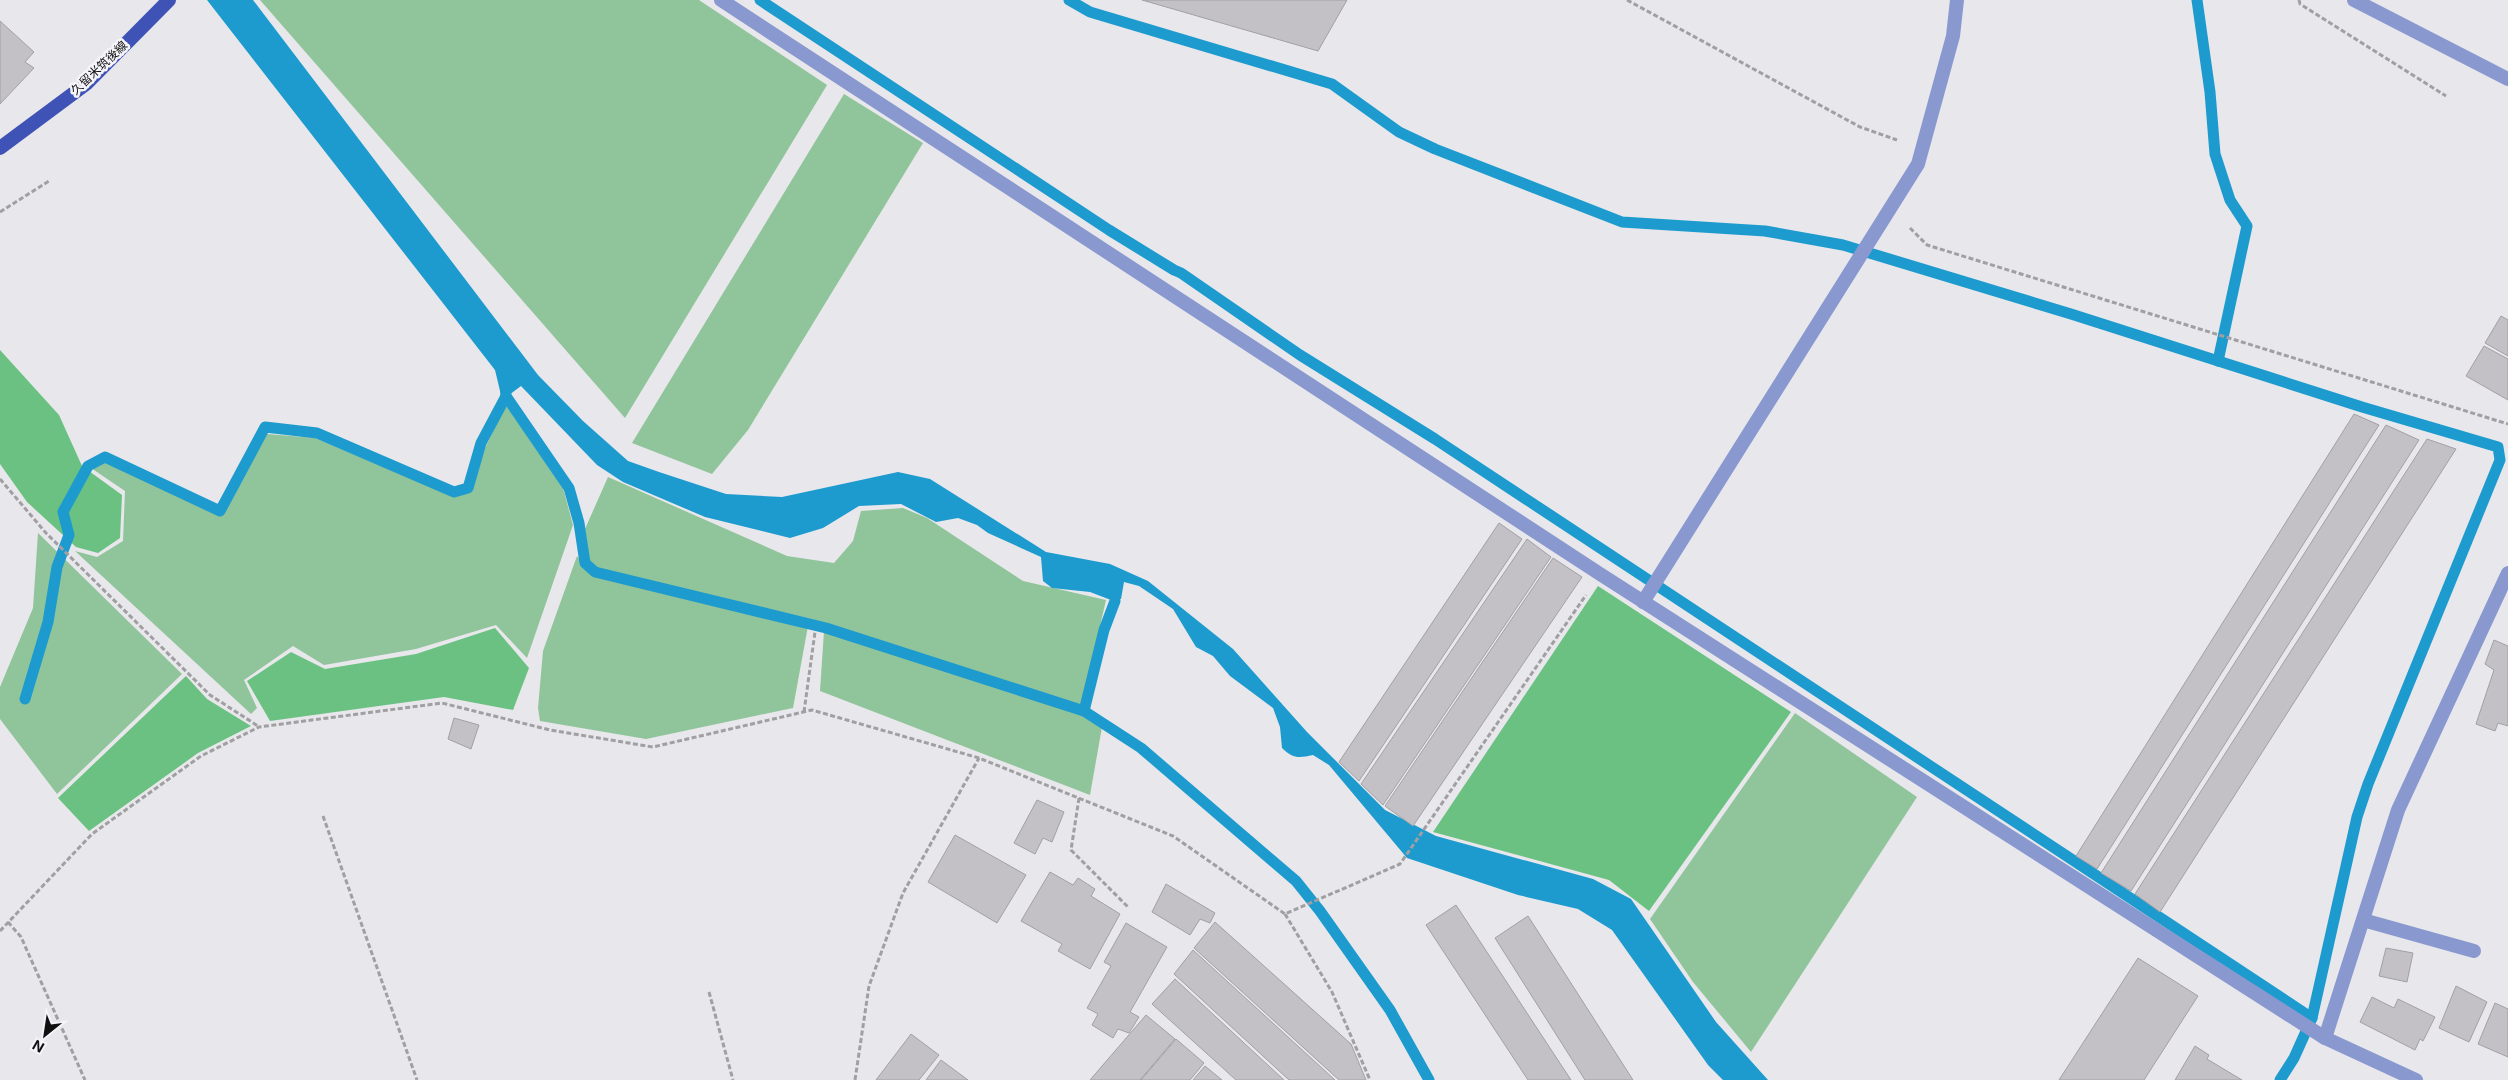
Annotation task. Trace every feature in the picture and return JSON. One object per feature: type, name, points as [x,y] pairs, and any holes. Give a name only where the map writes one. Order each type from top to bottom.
[{"type":"main road","name":"久留米筑後線","points":[[0,148],[86,84],[169,0]]},
{"type":"street","points":[[720,0],[1643,602],[2325,1038],[2416,1080]]},
{"type":"street","points":[[1643,602],[1918,164],[1953,36],[1957,0]]},
{"type":"street","points":[[2354,0],[2508,79]]},
{"type":"street","points":[[2325,1038],[2398,810],[2508,573]]},
{"type":"street","points":[[2363,920],[2474,951]]},
{"type":"path","points":[[1627,0],[1860,127],[1922,148]]},
{"type":"path","points":[[2299,0],[2300,4],[2446,96]]},
{"type":"path","points":[[0,212],[49,180]]},
{"type":"path","points":[[1890,208],[1928,245],[2508,424]]},
{"type":"path","points":[[0,479],[46,533],[210,695],[259,726]]},
{"type":"path","points":[[1285,914],[1400,864],[1600,574]]},
{"type":"path","points":[[804,712],[815,632]]},
{"type":"path","points":[[0,931],[92,834],[201,756],[259,726],[442,703],[550,730],[653,747],[812,710],[979,758],[1173,836],[1285,914],[1332,992],[1370,1080]]},
{"type":"path","points":[[855,1080],[869,986],[902,893],[979,758]]},
{"type":"path","points":[[1079,798],[1071,850],[1128,907]]},
{"type":"path","points":[[323,816],[417,1080]]},
{"type":"path","points":[[8,922],[21,937],[85,1080]]},
{"type":"path","points":[[708,992],[733,1080]]},
{"type":"green space","points":[[260,0],[699,0],[827,85],[625,418]]},
{"type":"green space","points":[[844,94],[923,143],[748,430],[712,474],[632,443]]},
{"type":"green space","points":[[0,350],[59,415],[82,466],[122,495],[120,538],[98,553],[76,547],[27,502],[0,464]]},
{"type":"green space","points":[[506,405],[563,488],[573,525],[527,658],[496,625],[416,649],[324,665],[293,646],[244,680],[257,708],[251,714],[75,551],[97,557],[123,541],[125,491],[91,468],[105,462],[221,516],[267,434],[315,438],[452,496],[471,492],[485,448]]},
{"type":"green space","points":[[608,477],[787,556],[834,563],[853,541],[861,511],[903,508],[927,518],[1023,581],[1106,600],[1081,708],[829,625],[599,569],[590,563],[585,529]]},
{"type":"green space","points":[[38,533],[182,674],[57,794],[0,719],[0,687],[33,608]]},
{"type":"green space","points":[[577,556],[592,573],[808,626],[793,708],[646,739],[540,721],[538,708],[543,651]]},
{"type":"green space","points":[[1598,586],[1791,712],[1649,911],[1609,880],[1433,832]]},
{"type":"green space","points":[[495,628],[529,668],[513,710],[444,697],[270,721],[247,681],[291,652],[325,669],[416,654]]},
{"type":"green space","points":[[824,631],[1083,714],[1102,727],[1090,795],[820,691]]},
{"type":"green space","points":[[186,676],[207,699],[251,726],[198,753],[89,831],[58,798]]},
{"type":"green space","points":[[1795,713],[1917,797],[1751,1052],[1693,982],[1650,919]]},
{"type":"water","points":[[207,0],[253,0],[538,375],[583,421],[628,461],[726,494],[782,497],[898,472],[930,479],[1046,552],[1110,564],[1148,581],[1233,649],[1307,732],[1385,810],[1436,836],[1593,879],[1631,899],[1716,1022],[1768,1080],[1723,1080],[1708,1065],[1612,930],[1578,909],[1518,895],[1407,858],[1329,765],[1313,755],[1296,757],[1282,748],[1280,727],[1273,708],[1230,676],[1213,656],[1196,647],[1173,609],[1139,586],[1124,582],[1121,599],[1111,600],[1090,592],[1052,588],[1043,581],[1041,557],[988,533],[977,525],[958,518],[936,522],[901,504],[859,506],[823,528],[790,538],[705,517],[623,482],[597,465],[521,386],[509,395],[501,395],[495,370]]},
{"type":"building","points":[[1142,0],[1347,0],[1318,51]]},
{"type":"building","points":[[0,21],[34,52],[25,62],[34,68],[0,104]]},
{"type":"building","points":[[2501,316],[2508,320],[2508,356],[2485,343]]},
{"type":"building","points":[[2484,346],[2508,359],[2508,400],[2466,376]]},
{"type":"building","points":[[2354,414],[2379,425],[2097,869],[2076,856]]},
{"type":"building","points":[[2386,425],[2419,440],[2131,891],[2101,873]]},
{"type":"building","points":[[2427,439],[2456,449],[2160,912],[2135,894]]},
{"type":"building","points":[[1499,523],[1522,539],[1359,781],[1339,762]]},
{"type":"building","points":[[1527,539],[1551,557],[1383,805],[1361,784]]},
{"type":"building","points":[[1553,558],[1582,577],[1413,826],[1385,806]]},
{"type":"building","points":[[2494,640],[2508,646],[2508,726],[2498,723],[2495,731],[2476,724],[2494,670],[2485,664]]},
{"type":"building","points":[[454,718],[479,725],[471,749],[448,739]]},
{"type":"building","points":[[1037,800],[1064,812],[1052,842],[1043,838],[1035,854],[1014,843]]},
{"type":"building","points":[[955,835],[1026,875],[997,923],[928,882]]},
{"type":"building","points":[[1050,872],[1073,885],[1078,878],[1095,889],[1091,896],[1120,914],[1090,969],[1058,951],[1062,944],[1021,921]]},
{"type":"building","points":[[1166,884],[1215,913],[1210,923],[1200,919],[1190,935],[1152,912]]},
{"type":"building","points":[[1456,905],[1571,1080],[1528,1080],[1426,925]]},
{"type":"building","points":[[1528,916],[1633,1080],[1585,1080],[1495,938]]},
{"type":"building","points":[[1215,922],[1351,1044],[1366,1080],[1339,1080],[1194,948]]},
{"type":"building","points":[[1126,923],[1167,947],[1130,1012],[1139,1017],[1129,1033],[1118,1029],[1113,1038],[1092,1025],[1098,1014],[1087,1008],[1111,966],[1104,962]]},
{"type":"building","points":[[2386,948],[2413,953],[2407,982],[2379,976]]},
{"type":"building","points":[[1193,950],[1335,1080],[1289,1080],[1174,974]]},
{"type":"building","points":[[2138,958],[2198,996],[2144,1080],[2059,1080]]},
{"type":"building","points":[[1175,979],[1284,1080],[1236,1080],[1152,1004]]},
{"type":"building","points":[[2456,986],[2487,1002],[2469,1042],[2439,1028]]},
{"type":"building","points":[[2372,997],[2394,1008],[2398,999],[2435,1017],[2423,1041],[2420,1039],[2415,1050],[2360,1022]]},
{"type":"building","points":[[2495,1003],[2508,1009],[2508,1057],[2478,1044]]},
{"type":"building","points":[[1146,1015],[1175,1039],[1140,1080],[1090,1080]]},
{"type":"building","points":[[911,1034],[939,1055],[919,1080],[876,1080]]},
{"type":"building","points":[[1176,1039],[1204,1063],[1190,1080],[1141,1080]]},
{"type":"building","points":[[2195,1046],[2209,1055],[2207,1059],[2242,1080],[2175,1080]]},
{"type":"building","points":[[941,1060],[968,1080],[926,1080]]},
{"type":"building","points":[[1205,1066],[1222,1080],[1193,1080]]},
{"type":"waterway","points":[[760,0],[1109,230],[1181,273],[1300,355],[1435,439],[2312,1018]]},
{"type":"waterway","points":[[1069,0],[1090,12],[1332,84],[1399,132],[1435,149],[1622,222],[1765,231],[1843,245],[2071,314],[2362,407],[2498,447],[2500,460],[2368,784],[2357,817],[2312,1018],[2294,1058],[2280,1080]]},
{"type":"waterway","points":[[2197,0],[2210,92],[2215,154],[2230,200],[2247,226],[2218,361]]},
{"type":"waterway","points":[[505,380],[506,396],[569,488],[579,523],[585,563],[595,572],[826,628],[1084,711],[1141,748],[1296,881],[1320,911],[1390,1010],[1429,1080]]},
{"type":"waterway","points":[[25,699],[48,622],[57,567],[69,535],[63,512],[88,466],[105,457],[220,511],[265,427],[317,433],[454,492],[468,488],[481,443],[506,396]]},
{"type":"waterway","points":[[1084,711],[1104,630],[1115,601]]}]
